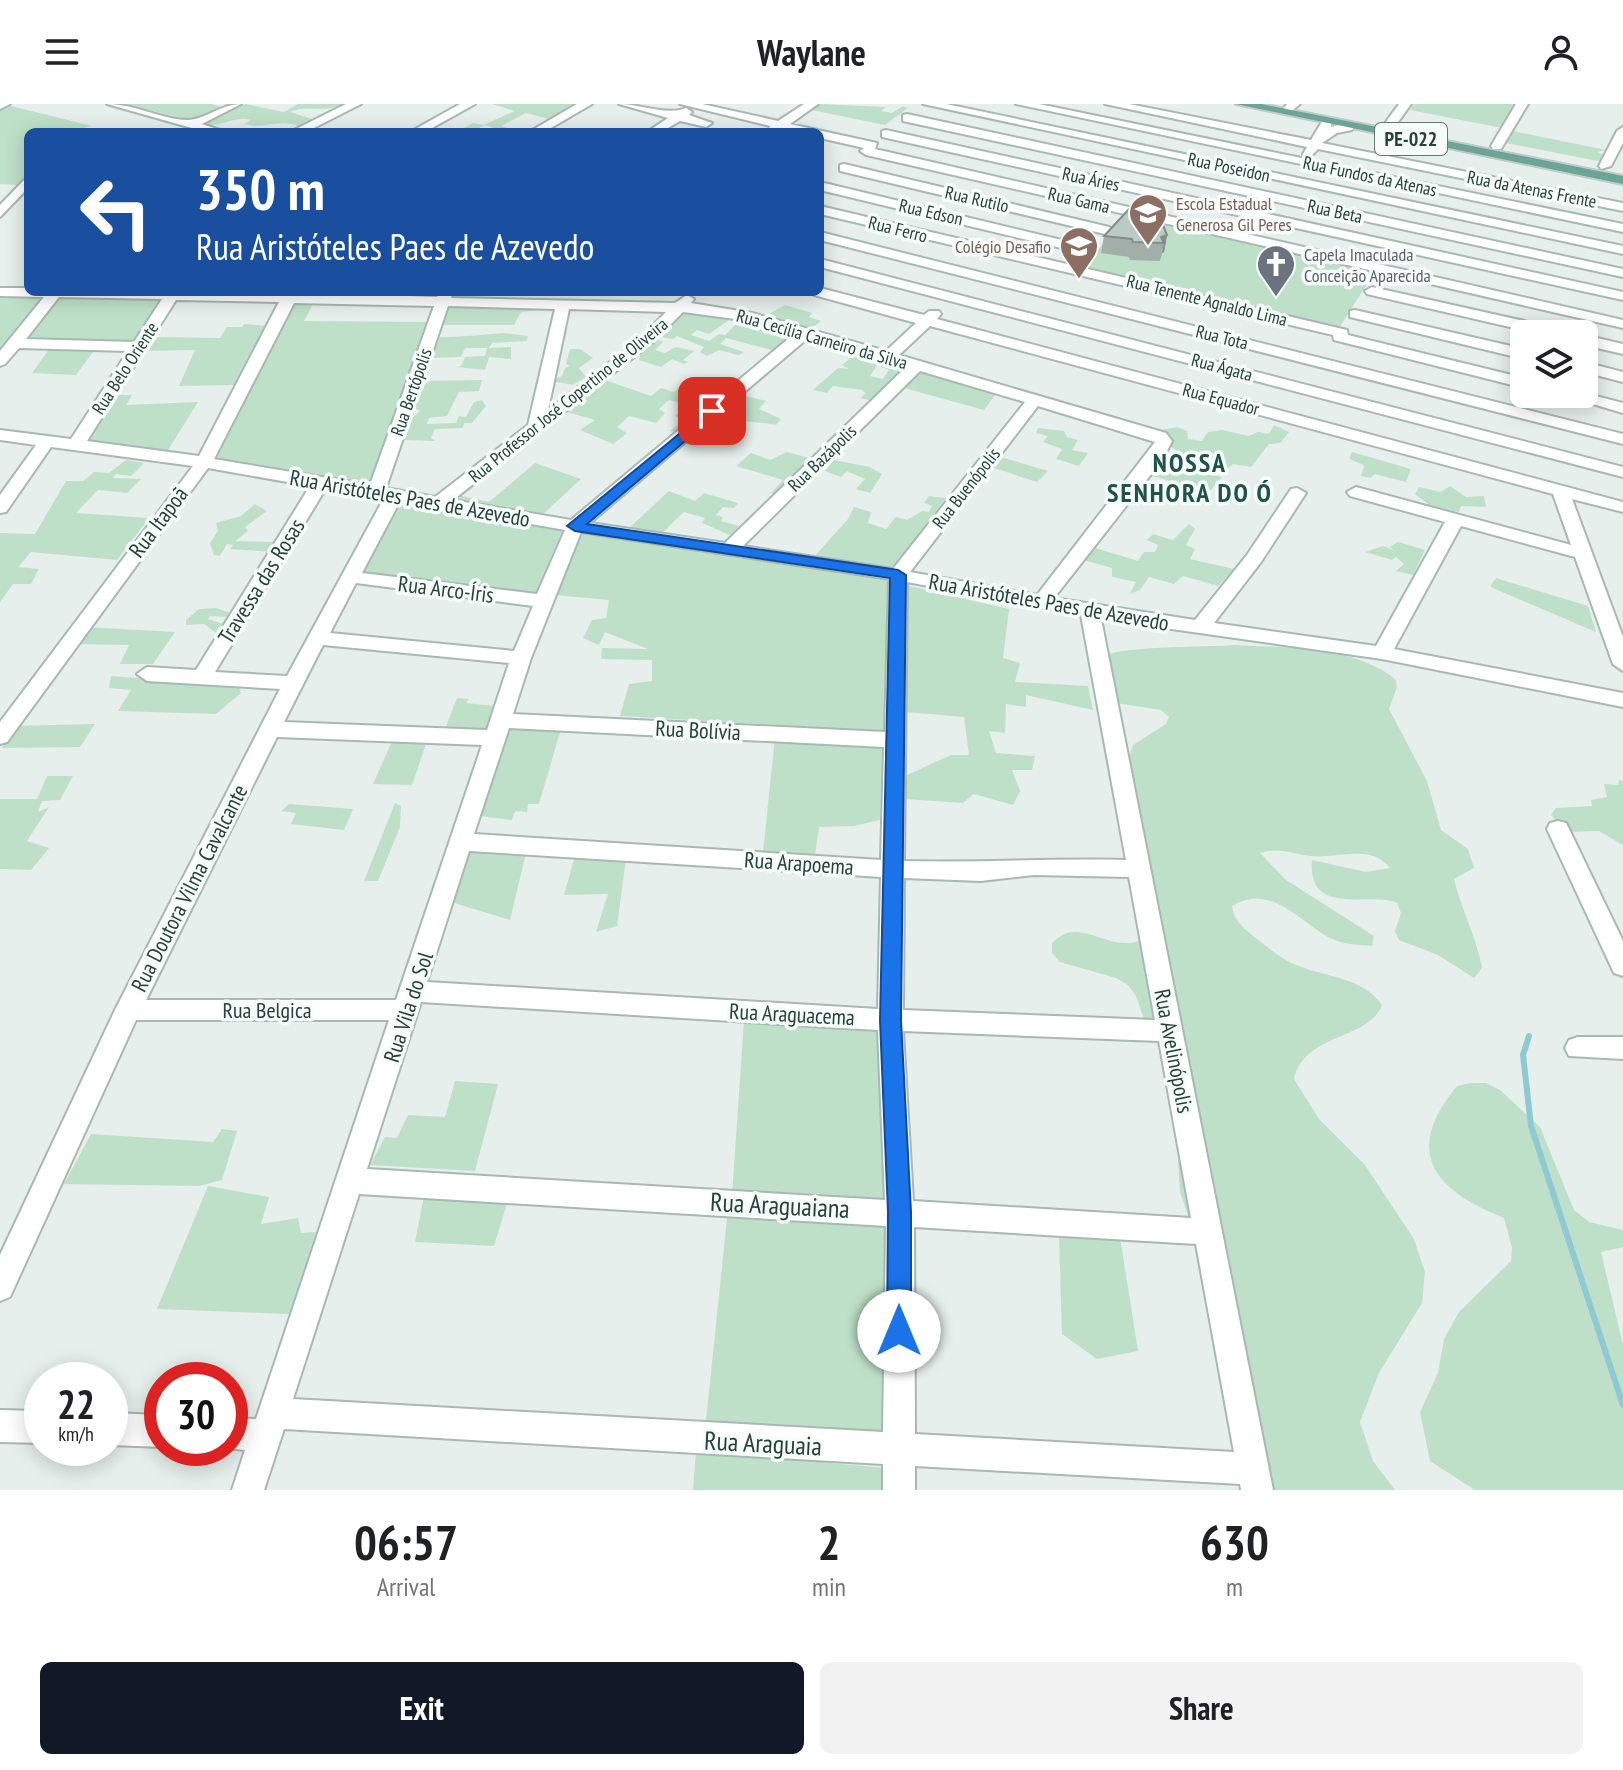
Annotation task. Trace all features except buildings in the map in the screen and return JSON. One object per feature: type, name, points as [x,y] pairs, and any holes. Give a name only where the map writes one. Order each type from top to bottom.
[{"type":"main road","name":"PE-022","points":[[1242,104],[1623,180]]},
{"type":"main road","name":"PE-022","points":[[1260,104],[1292,106],[1623,170]]},
{"type":"main road","points":[[1327,123],[1340,120],[1371,122]]},
{"type":"main road","points":[[1578,171],[1599,165]]},
{"type":"street","points":[[191,124],[235,104]]},
{"type":"street","points":[[304,128],[355,104]]},
{"type":"street","points":[[424,128],[469,104]]},
{"type":"street","points":[[542,128],[586,104]]},
{"type":"street","points":[[625,104],[689,109],[776,128],[812,104]]},
{"type":"street","points":[[824,182],[926,104]]},
{"type":"street","name":"Rua Poseidon","points":[[926,104],[1623,250]]},
{"type":"street","name":"Rua Fundos da Atenas","points":[[1022,104],[1623,228]]},
{"type":"street","name":"Rua da Atenas Frente","points":[[1111,104],[1318,142],[1623,207]]},
{"type":"street","points":[[1389,126],[1405,104]]},
{"type":"street","points":[[1497,146],[1522,104]]},
{"type":"street","points":[[118,105],[204,128]]},
{"type":"street","points":[[659,128],[689,109]]},
{"type":"street","points":[[689,109],[736,128]]},
{"type":"street","name":"Rua Beta","points":[[907,118],[1623,273]]},
{"type":"street","points":[[1245,238],[1318,142],[1327,123]]},
{"type":"street","points":[[1318,142],[1333,130],[1348,127]]},
{"type":"street","points":[[1599,165],[1623,131]]},
{"type":"street","name":"Rua Áries","points":[[886,134],[1623,296]]},
{"type":"street","points":[[824,136],[865,151]]},
{"type":"street","points":[[824,149],[865,151]]},
{"type":"street","name":"Rua Gama","points":[[865,151],[1623,324]]},
{"type":"street","name":"Rua Rutilo","points":[[844,168],[1109,231]]},
{"type":"street","points":[[0,188],[24,184]]},
{"type":"street","points":[[0,213],[24,184]]},
{"type":"street","name":"Rua Edson","points":[[824,186],[1090,251]]},
{"type":"street","name":"Rua Ferro","points":[[824,211],[1070,269]]},
{"type":"street","points":[[1046,293],[1129,211]]},
{"type":"street","name":"Rua Tota","points":[[824,237],[1623,439]]},
{"type":"street","name":"Rua Ágata","points":[[824,264],[1623,472]]},
{"type":"street","name":"Rua Tenente Agnaldo Lima","points":[[1070,269],[1510,379]]},
{"type":"street","points":[[1322,363],[1386,270]]},
{"type":"street","points":[[889,357],[975,275]]},
{"type":"street","points":[[1372,291],[1510,323]]},
{"type":"street","name":"Rua Cecília Carneiro da Silva","points":[[0,292],[24,292]]},
{"type":"street","name":"Rua Equador","points":[[824,293],[1623,507]]},
{"type":"street","points":[[0,361],[51,296]]},
{"type":"street","name":"Rua Belo Oriente","points":[[76,445],[172,296]]},
{"type":"street","name":"Rua Itapoã","points":[[0,736],[204,462],[289,296]]},
{"type":"street","name":"Rua Cecília Carneiro da Silva","points":[[367,296],[681,306],[752,317],[1160,437],[1163,445],[1043,600]]},
{"type":"street","name":"Rua Professor José Copertino de Oliveira","points":[[438,503],[647,340],[689,296]]},
{"type":"street","name":"Rua Bertópolis","points":[[385,494],[444,297]]},
{"type":"street","points":[[535,430],[563,304]]},
{"type":"street","points":[[1355,314],[1510,351]]},
{"type":"street","points":[[575,526],[804,334]]},
{"type":"street","points":[[14,343],[139,347]]},
{"type":"street","points":[[1598,343],[1623,349]]},
{"type":"street","name":"Rua Bazápolis","points":[[728,550],[916,366]]},
{"type":"street","points":[[1598,371],[1623,377]]},
{"type":"street","points":[[1380,442],[1413,386]]},
{"type":"street","name":"Rua Buenópolis","points":[[898,575],[1034,401]]},
{"type":"street","points":[[1598,402],[1623,408]]},
{"type":"street","name":"Rua Aristóteles Paes de Azevedo","points":[[0,435],[204,462],[575,526],[898,575],[1090,611],[1382,653],[1623,700]]},
{"type":"street","points":[[0,508],[47,441]]},
{"type":"street","name":"Travessa das Rosas","points":[[202,677],[320,484]]},
{"type":"street","points":[[1356,492],[1581,553]]},
{"type":"street","points":[[1561,492],[1623,664]]},
{"type":"street","points":[[1199,628],[1254,558],[1297,493]]},
{"type":"street","name":"Rua Doutora Vilma Cavalcante","points":[[0,1287],[128,1010],[269,729],[351,577],[385,494]]},
{"type":"street","points":[[1382,653],[1455,520]]},
{"type":"street","name":"Rua Vila do Sol","points":[[248,1490],[521,658],[575,526]]},
{"type":"street","points":[[898,575],[890,1020],[900,1212],[899,1490]]},
{"type":"street","name":"Rua Arco-Íris","points":[[351,577],[542,601]]},
{"type":"street","name":"Rua Avelinópolis","points":[[1090,611],[1255,1480]]},
{"type":"street","points":[[316,638],[521,658]]},
{"type":"street","points":[[147,674],[293,683]]},
{"type":"street","name":"Rua Bolívia","points":[[269,729],[497,729],[897,740]]},
{"type":"street","points":[[1558,829],[1623,966]]},
{"type":"street","name":"Rua Arapoema","points":[[461,842],[893,869],[981,872],[1034,866],[1137,869]]},
{"type":"street","name":"Rua Belgica","points":[[128,1010],[410,1001]]},
{"type":"street","name":"Rua Araguacema","points":[[410,1001],[1171,1031]]},
{"type":"street","points":[[1578,1048],[1623,1048]]},
{"type":"street","name":"Rua Araguaiana","points":[[351,1181],[1209,1232]]},
{"type":"street","name":"Rua Araguaia","points":[[248,1430],[270,1424],[898,1451],[1255,1480]]},
{"type":"street","points":[[0,1426],[24,1427]]},
{"type":"green space","points":[[124,104],[212,104],[221,107],[191,120]]},
{"type":"green space","points":[[246,104],[284,112],[298,104],[343,104],[290,112],[312,119],[299,126],[285,123],[258,126],[244,124],[251,120],[245,119],[203,124],[231,108]]},
{"type":"green space","points":[[492,104],[575,104],[549,119],[526,113],[501,126],[507,128],[485,125],[464,128],[473,123],[483,125],[515,111]]},
{"type":"green space","points":[[820,104],[886,107],[881,111],[892,113],[903,106],[908,108],[885,125],[812,110]]},
{"type":"green space","points":[[1414,104],[1517,104],[1502,128],[1410,110]]},
{"type":"green space","points":[[7,105],[92,126],[24,128],[24,179],[19,185],[0,184],[0,109]]},
{"type":"green space","points":[[1343,121],[1368,124],[1586,167],[1581,168]]},
{"type":"green space","points":[[1513,131],[1606,150],[1598,152],[1605,156],[1603,162],[1506,143]]},
{"type":"green space","points":[[1134,216],[1376,270],[1339,328],[1090,268],[1085,261]]},
{"type":"green space","points":[[0,295],[43,296],[0,348]]},
{"type":"green space","points":[[57,296],[165,297],[136,343],[21,340]]},
{"type":"green space","points":[[299,301],[313,304],[304,321],[427,322],[372,486],[209,460],[289,303]]},
{"type":"green space","points":[[785,305],[812,313],[809,317],[821,321],[808,331],[767,315]]},
{"type":"green space","points":[[446,307],[538,310],[521,312],[514,325],[437,325]]},
{"type":"green space","points":[[685,309],[732,318],[709,334],[697,330],[691,335],[709,341],[719,334],[725,335],[738,322],[790,337],[772,350],[726,338],[720,344],[744,352],[739,355],[719,350],[707,356],[700,352],[704,347],[677,336],[673,339],[661,337]]},
{"type":"green space","points":[[244,324],[267,326],[235,385],[179,386],[195,350],[146,351],[158,337],[220,338],[227,327],[242,327]]},
{"type":"green space","points":[[504,333],[528,336],[527,341],[492,343],[489,348],[511,347],[511,359],[489,357],[485,370],[456,367],[461,366],[465,357],[485,356],[487,348],[465,348],[461,357],[430,358],[440,337]]},
{"type":"green space","points":[[654,338],[663,342],[655,350],[665,353],[676,347],[694,351],[683,360],[688,362],[684,364],[672,359],[661,367],[639,360],[642,348]]},
{"type":"green space","points":[[52,345],[96,348],[76,375],[32,373]]},
{"type":"green space","points":[[570,349],[580,349],[593,358],[579,368],[586,377],[573,385],[551,381],[562,376],[565,368],[570,366],[566,364]]},
{"type":"green space","points":[[857,353],[880,361],[870,376],[883,379],[889,370],[879,366],[885,361],[907,367],[873,401],[860,398],[866,393],[862,390],[833,386],[827,393],[813,390],[838,368],[849,369],[842,365]]},
{"type":"green space","points":[[922,370],[971,384],[971,387],[995,395],[984,410],[904,388]]},
{"type":"green space","points":[[602,379],[651,396],[661,388],[674,392],[679,388],[717,401],[678,433],[670,431],[683,420],[675,416],[687,405],[669,400],[659,409],[665,413],[656,423],[629,416],[617,427],[627,433],[613,444],[580,430],[595,420],[563,411]]},
{"type":"green space","points":[[482,380],[479,391],[459,392],[447,416],[429,418],[427,424],[456,423],[459,416],[466,417],[474,402],[482,400],[486,406],[472,423],[464,423],[463,428],[435,429],[431,438],[436,441],[404,440],[411,419],[420,411],[414,408],[427,381]]},
{"type":"green space","points":[[113,395],[132,395],[126,405],[198,402],[168,450],[85,441]]},
{"type":"green space","points":[[742,395],[766,401],[759,409],[781,419],[776,425],[717,417]]},
{"type":"green space","points":[[1274,425],[1289,432],[1280,443],[1269,444],[1251,467],[1233,464],[1227,469],[1218,468],[1212,458],[1195,458],[1180,453],[1156,431],[1177,427],[1187,431],[1188,439],[1202,441],[1208,432],[1222,430],[1249,436],[1258,432],[1269,434]]},
{"type":"green space","points":[[1038,428],[1064,431],[1067,437],[1078,440],[1072,450],[1088,453],[1079,466],[1056,459],[1062,449],[1043,442],[1048,436],[1036,433]]},
{"type":"green space","points":[[522,443],[527,445],[462,496],[489,502],[535,463],[581,479],[543,514],[447,500]]},
{"type":"green space","points":[[787,452],[813,459],[776,495],[771,493],[783,480],[736,466],[751,453],[770,460]]},
{"type":"green space","points":[[1352,452],[1411,469],[1406,482],[1375,474],[1370,478],[1361,476],[1364,465],[1349,459]]},
{"type":"green space","points":[[998,456],[1048,471],[1037,482],[991,467]]},
{"type":"green space","points":[[126,460],[144,463],[131,476],[116,474],[113,478],[141,479],[127,493],[98,490],[76,513],[149,518],[117,560],[31,552],[18,567],[39,569],[31,584],[13,584],[0,602],[0,533],[35,534],[66,481],[83,481],[94,472],[109,473]]},
{"type":"green space","points":[[834,460],[870,467],[882,474],[870,493],[856,489],[865,479],[847,471],[841,477],[825,471]]},
{"type":"green space","points":[[1161,460],[1222,477],[1209,492],[1149,475]]},
{"type":"green space","points":[[1450,486],[1466,497],[1484,496],[1486,507],[1461,506],[1459,512],[1426,507],[1428,504],[1415,494],[1419,487],[1441,492]]},
{"type":"green space","points":[[669,491],[695,501],[704,493],[738,503],[734,508],[723,507],[716,515],[723,517],[721,521],[739,526],[730,535],[702,523],[705,518],[684,512],[661,534],[628,529]]},
{"type":"green space","points":[[929,496],[946,498],[896,564],[886,570],[812,559],[848,519],[854,507],[871,512],[868,523],[886,529],[896,517],[907,520],[922,511],[929,512],[932,506],[924,503]]},
{"type":"green space","points":[[396,501],[562,531],[535,595],[359,573]]},
{"type":"green space","points":[[255,504],[267,511],[245,527],[248,531],[235,541],[277,542],[272,552],[230,549],[233,545],[227,544],[220,556],[214,555],[210,543],[218,531],[216,523],[241,516]]},
{"type":"green space","points":[[1189,524],[1195,529],[1186,545],[1195,549],[1190,559],[1234,569],[1218,586],[1183,576],[1174,584],[1149,577],[1140,590],[1130,594],[1136,582],[1112,577],[1112,568],[1083,560],[1092,547],[1138,561],[1144,552],[1155,552],[1158,545],[1147,540],[1153,534],[1173,540]]},
{"type":"green space","points":[[579,532],[887,581],[885,731],[620,716],[629,684],[652,681],[652,660],[601,659],[602,648],[648,649],[605,632],[599,645],[583,638],[592,620],[606,618],[609,600],[554,595]]},
{"type":"green space","points":[[1398,542],[1425,550],[1413,575],[1396,571],[1404,564],[1396,557],[1392,560],[1365,552],[1383,546],[1396,551],[1389,547]]},
{"type":"green space","points":[[1496,578],[1588,606],[1596,632],[1495,589],[1490,586]]},
{"type":"green space","points":[[905,585],[1009,609],[1003,658],[1020,663],[1015,682],[1088,686],[1093,710],[1026,695],[1026,707],[1006,704],[1005,733],[989,731],[996,753],[1035,756],[1032,770],[1012,770],[1020,791],[1013,805],[974,794],[963,803],[905,799],[905,776],[951,755],[969,755],[964,717],[906,712]]},
{"type":"green space","points":[[216,608],[231,613],[230,617],[210,616],[208,619],[226,625],[223,631],[216,633],[204,624],[186,625],[186,620],[199,609]]},
{"type":"green space","points":[[86,627],[175,632],[153,664],[120,664],[129,645],[73,644]]},
{"type":"green space","points":[[1236,645],[1297,648],[1340,655],[1360,660],[1395,679],[1397,687],[1389,709],[1427,781],[1441,830],[1468,849],[1474,868],[1454,879],[1482,968],[1474,978],[1438,955],[1399,940],[1395,931],[1401,913],[1397,903],[1330,896],[1319,890],[1313,878],[1312,860],[1366,872],[1390,868],[1373,856],[1311,856],[1279,851],[1260,853],[1286,880],[1374,936],[1372,946],[1333,939],[1271,901],[1246,900],[1232,906],[1241,925],[1277,954],[1299,966],[1355,984],[1382,1005],[1364,1025],[1310,1053],[1300,1064],[1294,1079],[1319,1119],[1365,1165],[1414,1239],[1425,1272],[1422,1303],[1379,1373],[1360,1422],[1373,1461],[1395,1490],[1261,1490],[1242,1429],[1226,1413],[1218,1376],[1226,1328],[1180,1192],[1178,1161],[1188,1138],[1173,1067],[1148,1031],[1136,996],[1128,985],[1116,978],[1060,962],[1052,953],[1052,943],[1069,932],[1126,943],[1152,936],[1125,768],[1133,745],[1166,724],[1169,717],[1161,710],[1116,703],[1105,656],[1146,649]]},
{"type":"green space","points":[[111,676],[238,686],[241,693],[216,714],[118,711],[131,690],[109,688]]},
{"type":"green space","points":[[457,698],[469,699],[466,703],[495,706],[498,698],[492,732],[445,729]]},
{"type":"green space","points":[[95,724],[80,747],[2,748],[14,726]]},
{"type":"green space","points":[[509,727],[561,729],[539,804],[528,804],[527,812],[515,811],[512,820],[479,816]]},
{"type":"green space","points":[[775,738],[882,745],[880,820],[854,826],[819,827],[815,855],[763,852]]},
{"type":"green space","points":[[393,739],[427,741],[412,785],[373,784]]},
{"type":"green space","points":[[47,776],[73,776],[60,800],[42,801],[38,812],[49,807],[27,841],[49,848],[31,870],[0,869],[0,799],[37,799]]},
{"type":"green space","points":[[1619,780],[1623,781],[1623,845],[1599,831],[1566,832],[1551,815],[1556,808],[1592,806],[1591,800],[1607,797],[1604,784],[1618,785]]},
{"type":"green space","points":[[395,803],[401,806],[400,827],[378,881],[364,881]]},
{"type":"green space","points":[[289,804],[353,809],[344,830],[291,824],[296,813],[281,811]]},
{"type":"green space","points":[[465,849],[526,853],[510,920],[451,902]]},
{"type":"green space","points":[[575,856],[626,859],[617,926],[596,932],[608,894],[564,895]]},
{"type":"green space","points":[[744,1021],[882,1027],[887,1204],[732,1195]]},
{"type":"green space","points":[[455,1081],[498,1084],[475,1171],[370,1165],[385,1137],[397,1138],[408,1115],[445,1117]]},
{"type":"green space","points":[[1486,1083],[1500,1090],[1540,1127],[1574,1210],[1589,1222],[1623,1230],[1623,1247],[1601,1252],[1623,1345],[1623,1490],[1475,1490],[1430,1461],[1420,1412],[1438,1373],[1444,1339],[1459,1312],[1511,1261],[1512,1248],[1504,1218],[1460,1196],[1444,1182],[1434,1167],[1429,1151],[1431,1132],[1440,1110],[1457,1086]]},
{"type":"green space","points":[[222,1129],[237,1131],[222,1180],[199,1186],[64,1184],[91,1134],[213,1142]]},
{"type":"green space","points":[[208,1186],[269,1197],[261,1224],[298,1218],[301,1233],[316,1232],[290,1314],[157,1309]]},
{"type":"green space","points":[[424,1196],[508,1200],[494,1246],[415,1242]]},
{"type":"green space","points":[[728,1209],[888,1219],[887,1438],[705,1430]]},
{"type":"green space","points":[[1059,1237],[1120,1237],[1138,1351],[1097,1359],[1062,1334]]},
{"type":"green space","points":[[696,1451],[886,1468],[886,1490],[693,1490]]},
{"type":"waterway","points":[[1529,1036],[1523,1055],[1531,1126],[1623,1405]]},
{"type":"place","name":"Escola Estadual Generosa Gil Peres","points":[[1148,247]]},
{"type":"place","name":"Colégio Desafio","points":[[1079,280]]},
{"type":"place","name":"Capela Imaculada Conceição Aparecida","points":[[1276,298]]},
{"type":"district","name":"NOSSA SENHORA DO Ó","points":[[1190,477]]},
{"type":"route","points":[[712,411],[575,526],[898,575],[890,1020],[900,1212],[899,1331]]}]
